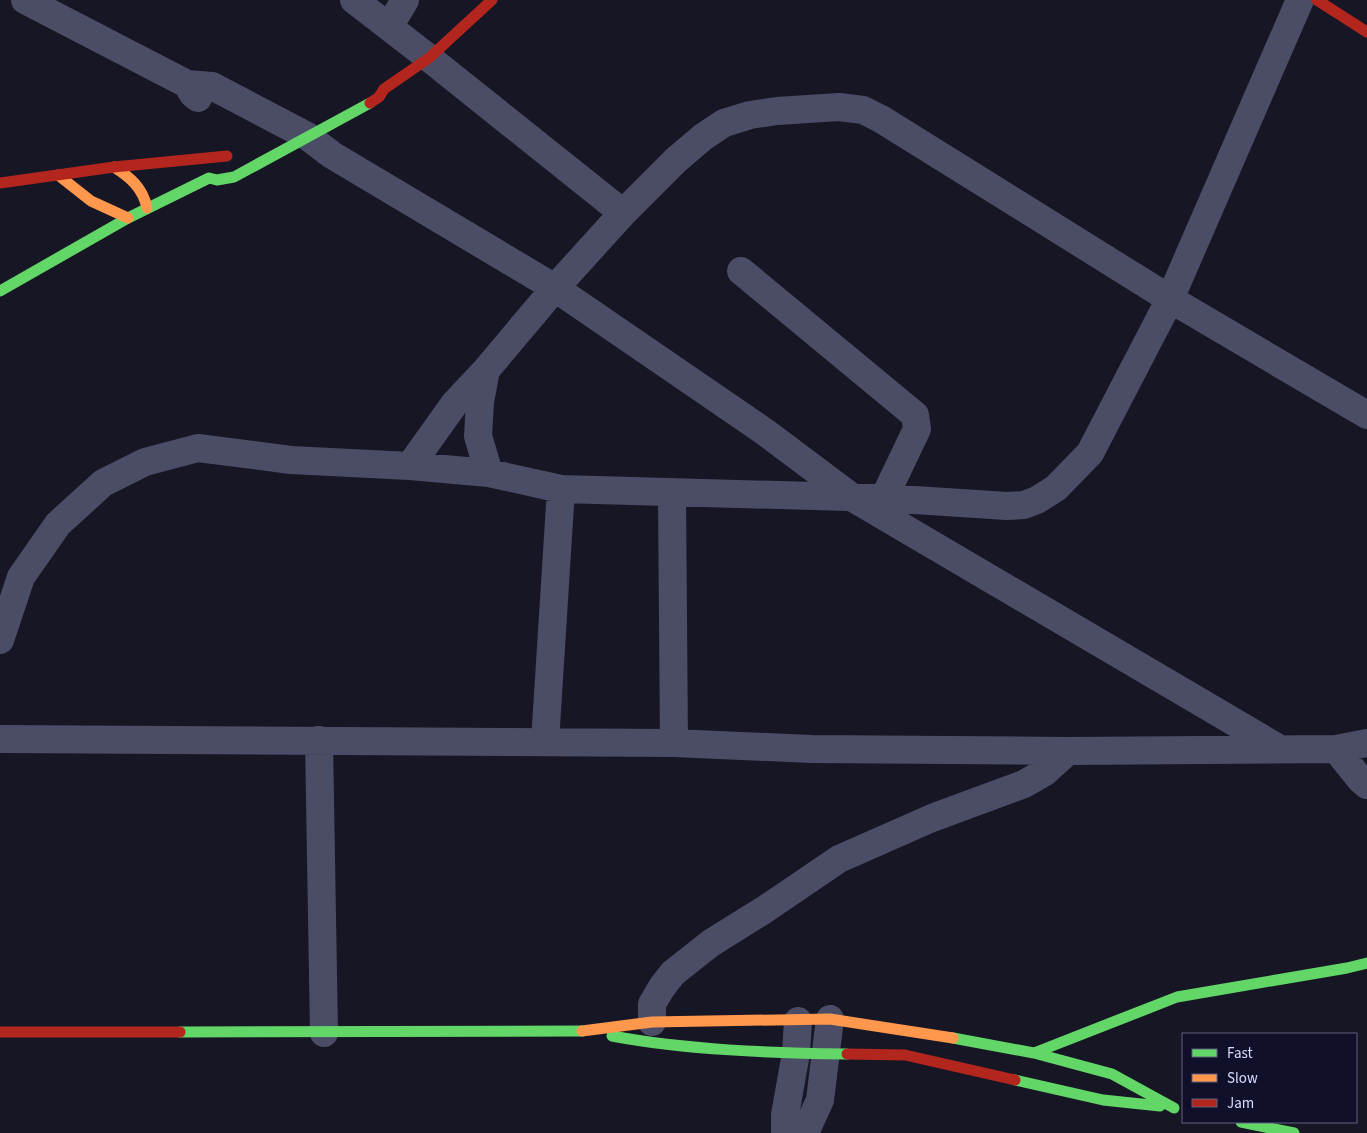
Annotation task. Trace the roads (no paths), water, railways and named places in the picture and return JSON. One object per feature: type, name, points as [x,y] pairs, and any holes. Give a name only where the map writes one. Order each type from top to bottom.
[{"type":"street","points":[[25,0],[187,84],[212,86],[294,132],[555,288],[756,427],[853,498],[1280,749]]},
{"type":"street","points":[[354,0],[623,213]]},
{"type":"street","points":[[389,27],[405,0]]},
{"type":"street","points":[[0,291],[147,208],[209,178],[217,180],[234,177],[294,132],[370,103],[379,97],[384,89],[429,58],[492,0]]},
{"type":"street","points":[[0,640],[21,577],[58,524],[102,484],[144,462],[198,448],[291,460],[410,466],[489,473],[561,488],[672,493],[884,498],[1007,506],[1024,505],[1037,500],[1056,488],[1090,453],[1170,299],[1300,0]]},
{"type":"street","points":[[1317,0],[1367,32]]},
{"type":"street","points":[[371,90],[384,89]]},
{"type":"street","points":[[410,466],[455,404],[555,288],[623,213],[676,160],[703,137],[724,124],[750,115],[777,111],[839,107],[863,110],[881,119],[1170,299],[1367,415]]},
{"type":"street","points":[[0,183],[232,154],[216,165],[210,172],[209,178]]},
{"type":"street","points":[[114,168],[136,183],[145,198],[147,208]]},
{"type":"street","points":[[58,175],[91,201],[128,218]]},
{"type":"street","points":[[741,271],[916,415],[917,429],[884,498]]},
{"type":"street","points":[[486,370],[480,402],[478,436],[489,473]]},
{"type":"street","points":[[545,742],[561,488]]},
{"type":"street","points":[[672,493],[674,743]]},
{"type":"street","points":[[0,739],[674,743],[811,749],[1068,751],[1336,749],[1367,743]]},
{"type":"street","points":[[319,740],[324,1033]]},
{"type":"street","points":[[1336,749],[1367,785]]},
{"type":"street","points":[[652,1022],[652,1004],[662,987],[673,974],[711,943],[839,859],[932,818],[1024,784],[1045,772],[1068,751]]},
{"type":"street","points":[[1034,1053],[1177,997],[1367,963]]},
{"type":"street","points":[[0,1032],[324,1033],[588,1031],[652,1022],[830,1019],[1034,1053],[1112,1074],[1179,1109]]},
{"type":"street","points":[[804,1133],[820,1100],[830,1019]]},
{"type":"street","points":[[784,1133],[784,1115],[796,1052],[798,1021]]},
{"type":"street","points":[[588,1031],[650,1043],[796,1052],[905,1055],[1103,1100],[1179,1109]]},
{"type":"street","points":[[1246,1123],[1294,1133]]}]
